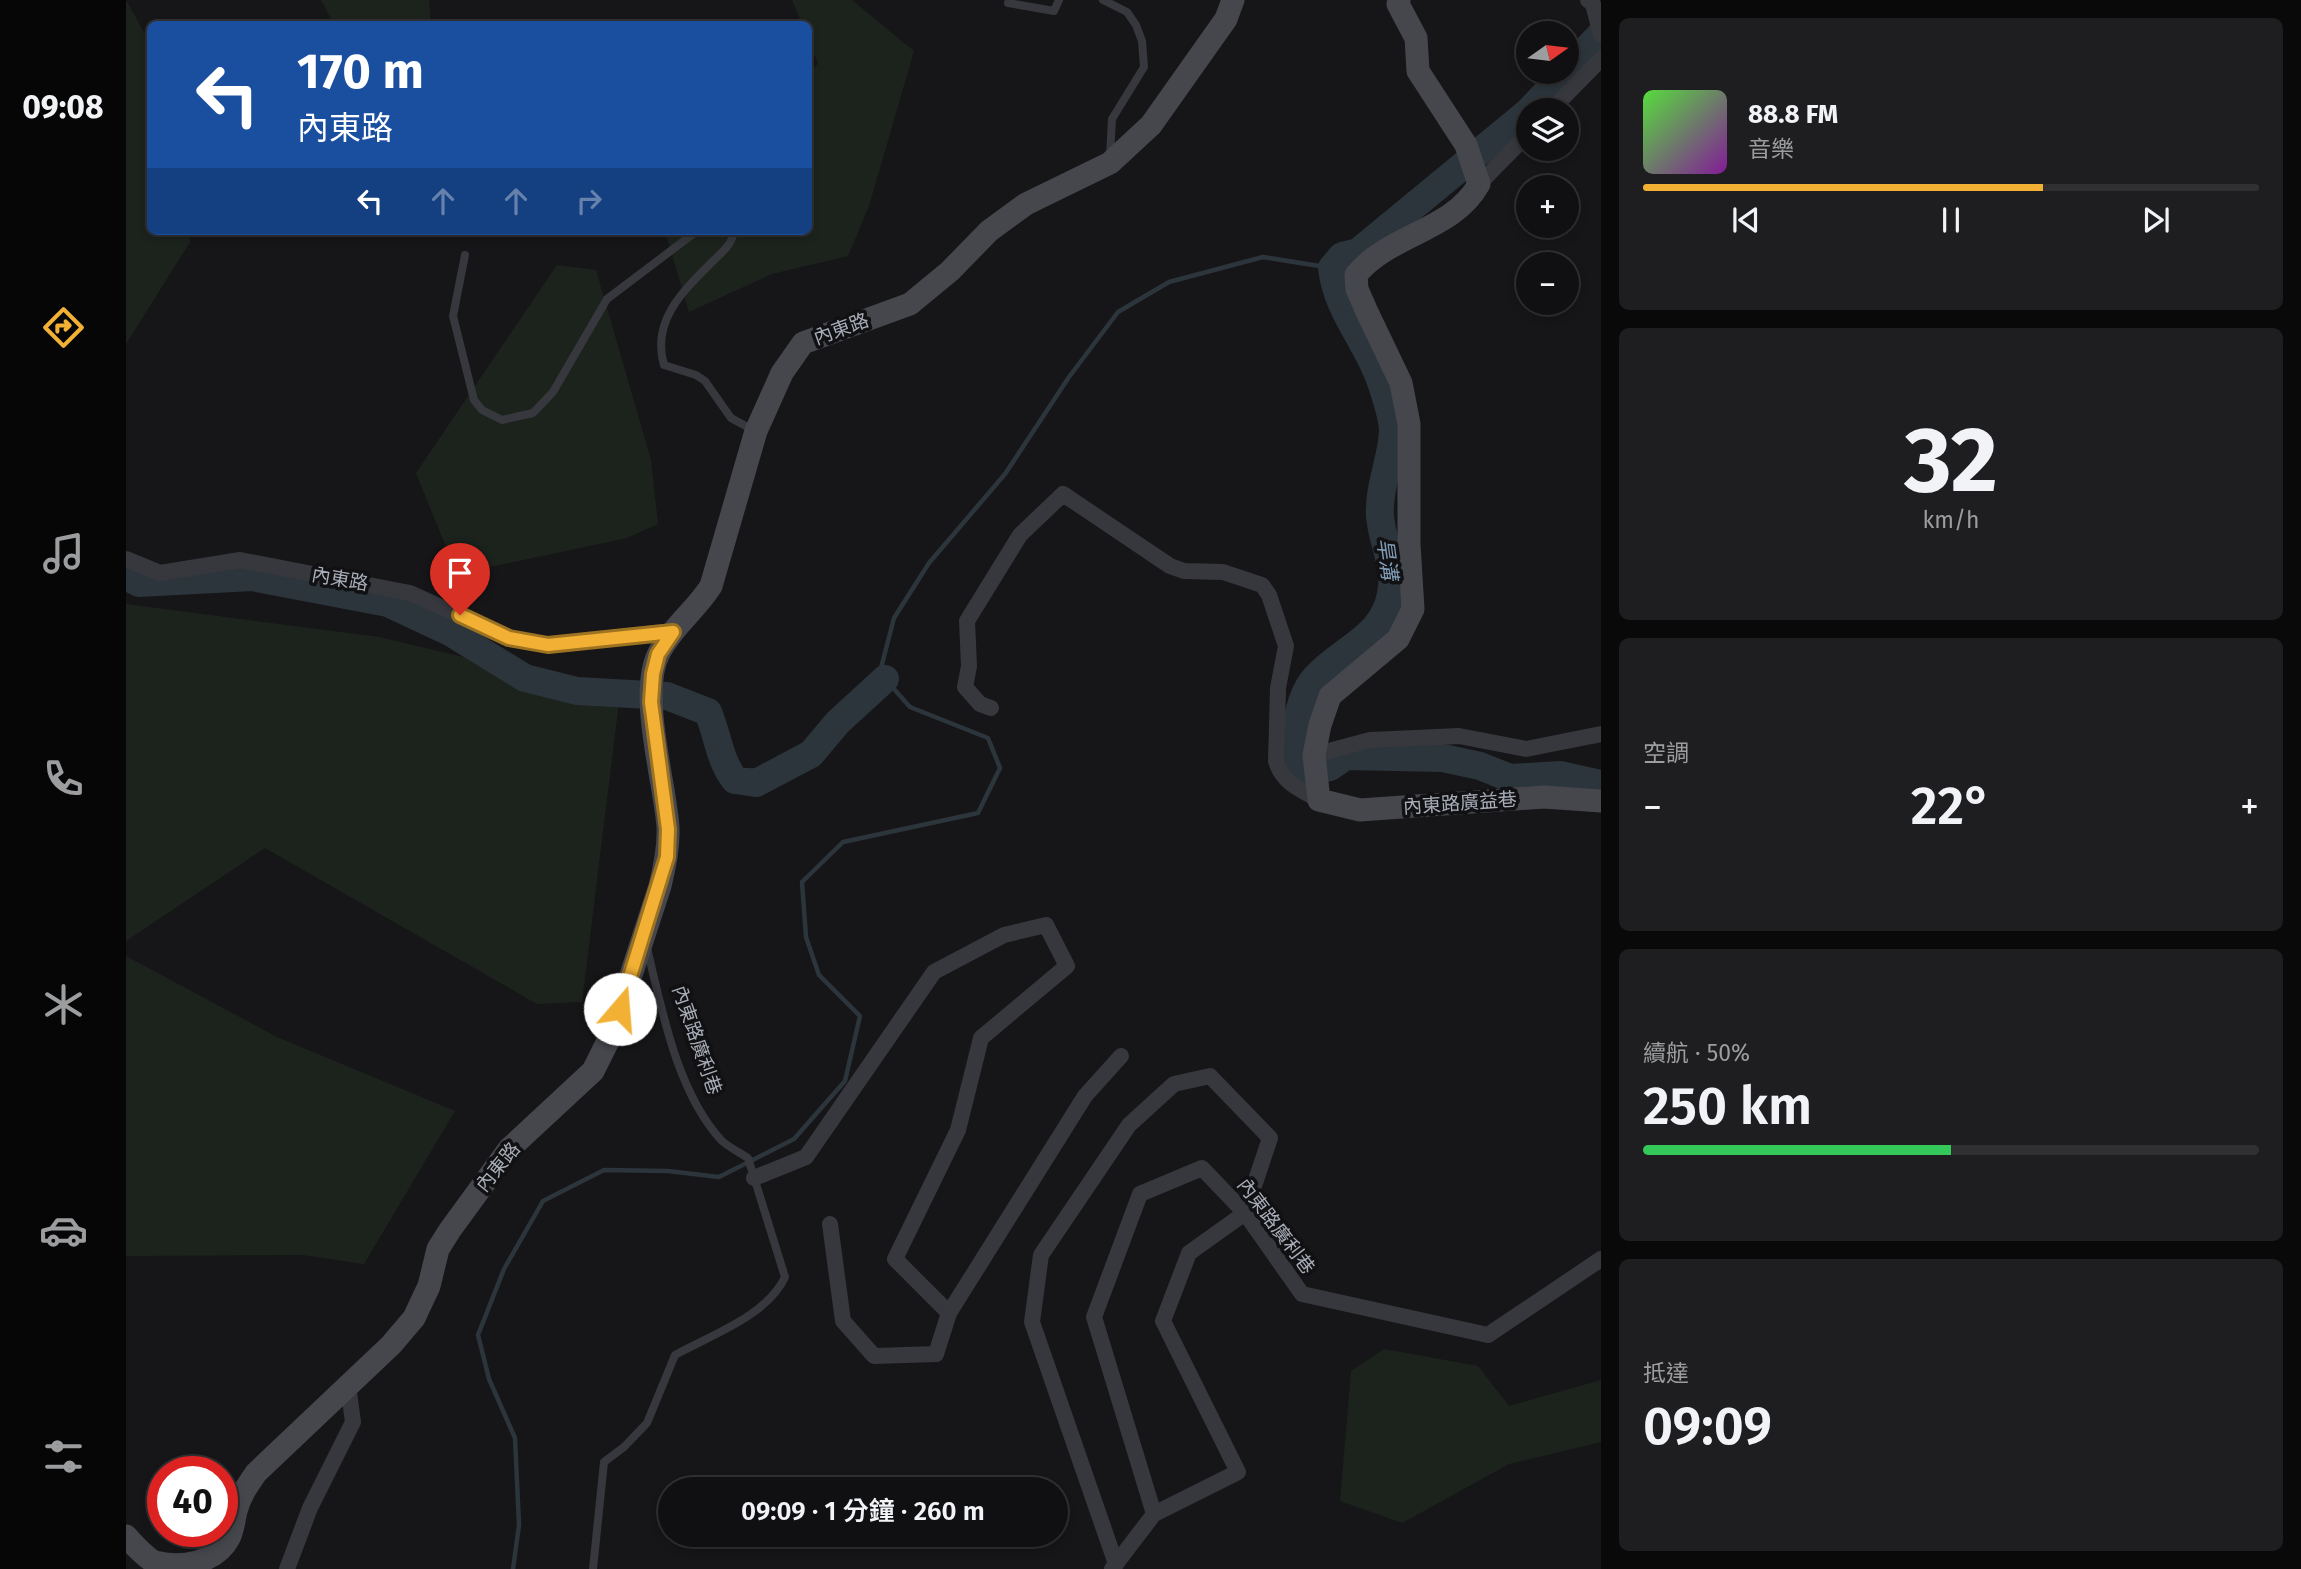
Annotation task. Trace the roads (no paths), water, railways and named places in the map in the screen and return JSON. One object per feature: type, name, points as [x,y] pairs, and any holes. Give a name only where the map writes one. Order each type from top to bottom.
[{"type":"street","name":"內東路","points":[[126,1536],[155,1562],[173,1567],[191,1567],[209,1561],[222,1550],[231,1534],[243,1491],[256,1473],[391,1345],[414,1318],[429,1286],[438,1249],[509,1149],[593,1071],[612,1033],[667,857],[668,829],[652,692],[658,654],[711,586],[756,431],[782,373],[803,343],[911,304],[950,271],[989,230],[1026,204],[1110,163],[1151,125],[1226,19],[1233,0]]},
{"type":"street","points":[[1399,0],[1398,4],[1416,38],[1418,71],[1466,145],[1479,184]]},
{"type":"street","points":[[1588,0],[1593,4],[1601,34]]},
{"type":"street","points":[[1563,98],[1601,59]]},
{"type":"street","points":[[1319,800],[1314,755],[1330,696],[1398,639],[1413,609],[1409,544],[1409,424],[1401,383],[1357,289],[1356,275],[1366,262],[1399,241],[1443,220],[1471,200],[1479,184],[1516,147]]},
{"type":"street","name":"內東路廣益巷","points":[[991,708],[980,704],[965,687],[969,666],[967,621],[1020,535],[1063,494],[1170,566],[1184,571],[1223,572],[1262,585],[1269,595],[1286,646],[1278,688],[1276,761],[1285,781],[1319,800],[1360,810],[1544,796],[1601,801]]},
{"type":"street","name":"內東路","points":[[126,559],[160,573],[240,560],[410,593],[509,638],[548,645],[673,632]]},
{"type":"street","points":[[1314,755],[1370,740],[1459,736],[1526,749],[1601,734]]},
{"type":"street","points":[[754,1178],[806,1157],[934,972],[1004,935],[1046,925],[1067,966],[981,1038],[958,1130],[895,1259],[950,1313]]},
{"type":"street","points":[[830,1224],[844,1321],[874,1356],[936,1354],[950,1313],[1085,1096],[1121,1056]]},
{"type":"street","points":[[1210,1076],[1270,1138],[1245,1213],[1189,1254],[1163,1321],[1238,1472],[1154,1514],[1114,1567],[1032,1322],[1041,1255],[1129,1125],[1174,1084],[1195,1077],[1210,1076]]},
{"type":"street","name":"內東路廣利巷","points":[[1154,1514],[1094,1317],[1140,1194],[1202,1168],[1245,1213],[1302,1294],[1488,1335],[1601,1259]]},
{"type":"street","points":[[287,1569],[310,1508],[353,1422],[348,1385]]},
{"type":"lane","points":[[1008,3],[1054,11],[1059,0]]},
{"type":"lane","points":[[1103,0],[1126,12],[1136,25],[1142,41],[1144,67],[1112,119],[1110,163]]},
{"type":"lane","points":[[465,255],[454,299],[453,316],[474,400],[482,410],[502,420],[521,418],[541,406],[553,392],[607,299],[692,235]]},
{"type":"lane","points":[[733,235],[729,246],[686,288],[663,325],[659,346],[664,365],[696,375],[705,381],[731,418],[756,431]]},
{"type":"lane","name":"內東路廣利巷","points":[[593,1569],[604,1462],[624,1447],[647,1423],[675,1355],[741,1320],[778,1293],[785,1277],[748,1158],[722,1142],[695,1106],[665,1022],[644,936]]},
{"type":"waterway","name":"旱溝","points":[[1579,57],[1601,34]]},
{"type":"waterway","name":"旱溝","points":[[1541,98],[1555,84]]},
{"type":"waterway","name":"旱溝","points":[[1516,122],[1358,252],[1342,256],[1332,268],[1340,299],[1376,370],[1392,420],[1392,442],[1380,505],[1381,526],[1391,565],[1392,584],[1387,608],[1372,631],[1328,665],[1308,687],[1298,718],[1294,749],[1305,772],[1330,767],[1346,756],[1443,758],[1480,766],[1510,778],[1560,775],[1601,784]]},
{"type":"waterway","points":[[513,1569],[519,1525],[515,1438],[489,1379],[478,1335],[504,1269],[543,1201],[604,1170],[668,1171],[719,1177],[794,1139],[845,1081],[860,1016],[819,975],[806,937],[802,882],[843,842],[978,813],[1000,768],[988,738],[910,707],[885,679],[881,668],[894,618],[929,563],[1005,474],[1069,377],[1118,312],[1169,282],[1263,257],[1332,268]]},
{"type":"waterway","points":[[126,576],[139,583],[252,577],[388,603],[450,632],[525,678],[577,691],[667,696],[708,712],[722,756],[735,780],[756,783],[811,754],[838,722],[885,679]]}]
